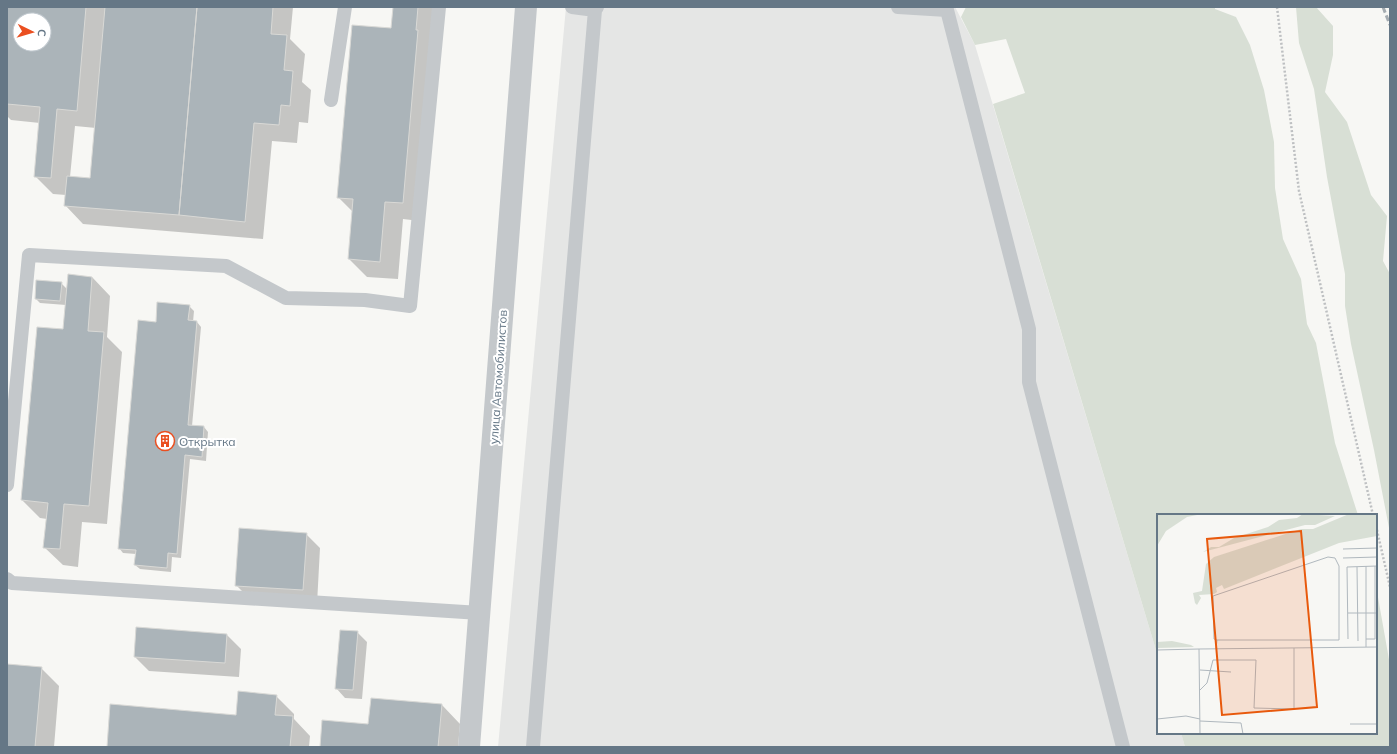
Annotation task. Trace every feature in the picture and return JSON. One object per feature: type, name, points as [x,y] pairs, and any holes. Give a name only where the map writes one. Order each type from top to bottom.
[{"type":"street","name":"улица Автомобилистов","points":[[470,747],[526,7]]},
{"type":"lane","points":[[331,100],[345,7]]},
{"type":"lane","points":[[7,485],[29,255],[226,266],[286,298],[365,300],[410,306],[439,7]]},
{"type":"lane","points":[[533,747],[596,8],[572,7]]},
{"type":"lane","points":[[898,7],[947,10],[1029,329],[1029,382],[1124,747]]},
{"type":"lane","points":[[7,579],[12,583],[480,613]]},
{"type":"path","points":[[1277,7],[1298,191],[1374,514]]},
{"type":"path","points":[[1377,530],[1390,587]]},
{"type":"shaded area","points":[[566,7],[955,7],[975,45],[1157,654],[1157,734],[1181,734],[1185,747],[498,747]]},
{"type":"shaded area","points":[[966,7],[1215,7],[1215,9],[1236,17],[1250,45],[1264,90],[1274,142],[1275,188],[1283,239],[1301,279],[1307,324],[1316,343],[1335,443],[1358,514],[1157,514],[1157,654],[993,104],[1025,93],[1006,39],[975,45],[961,17]]},
{"type":"shaded area","points":[[1296,7],[1316,7],[1333,26],[1333,55],[1325,92],[1347,122],[1371,195],[1387,216],[1383,261],[1390,274],[1390,533],[1351,344],[1345,306],[1345,274],[1327,177],[1314,89],[1299,43]]},
{"type":"shaded area","points":[[1377,592],[1390,665],[1390,747],[1185,747],[1181,734],[1377,734]]},
{"type":"building","points":[[7,7],[86,7],[77,111],[57,109],[51,178],[34,177],[40,107],[7,104]]},
{"type":"building","points":[[105,7],[197,7],[179,215],[64,206],[67,176],[90,178]]},
{"type":"building","points":[[197,7],[273,7],[271,34],[287,35],[284,70],[293,71],[290,106],[281,105],[279,125],[254,123],[245,222],[179,215]]},
{"type":"building","points":[[393,7],[418,7],[416,30],[418,30],[403,203],[385,202],[380,262],[348,259],[353,199],[337,198],[352,25],[391,28]]},
{"type":"building","points":[[68,274],[92,277],[88,331],[104,332],[89,506],[64,504],[60,549],[43,548],[48,503],[21,500],[37,327],[63,329]]},
{"type":"building","points":[[36,280],[62,282],[60,301],[35,299]]},
{"type":"building","name":"Открытка","points":[[157,302],[190,305],[188,320],[197,321],[188,425],[204,426],[202,457],[185,455],[177,554],[168,553],[167,568],[134,565],[136,550],[118,549],[138,320],[156,322]]},
{"type":"building","points":[[239,528],[307,533],[303,590],[235,586]]},
{"type":"building","points":[[136,627],[227,634],[225,663],[134,657]]},
{"type":"building","points":[[340,630],[358,631],[353,690],[335,689]]},
{"type":"building","points":[[7,664],[42,667],[35,747],[7,747]]},
{"type":"building","points":[[238,691],[277,695],[275,715],[293,716],[290,747],[107,747],[110,704],[236,715]]},
{"type":"building","points":[[371,698],[442,704],[438,747],[320,747],[322,720],[368,724]]},
{"type":"railway","points":[[1383,7],[1390,25]]},
{"type":"place","name":"Открытка","points":[[165,441]]}]
